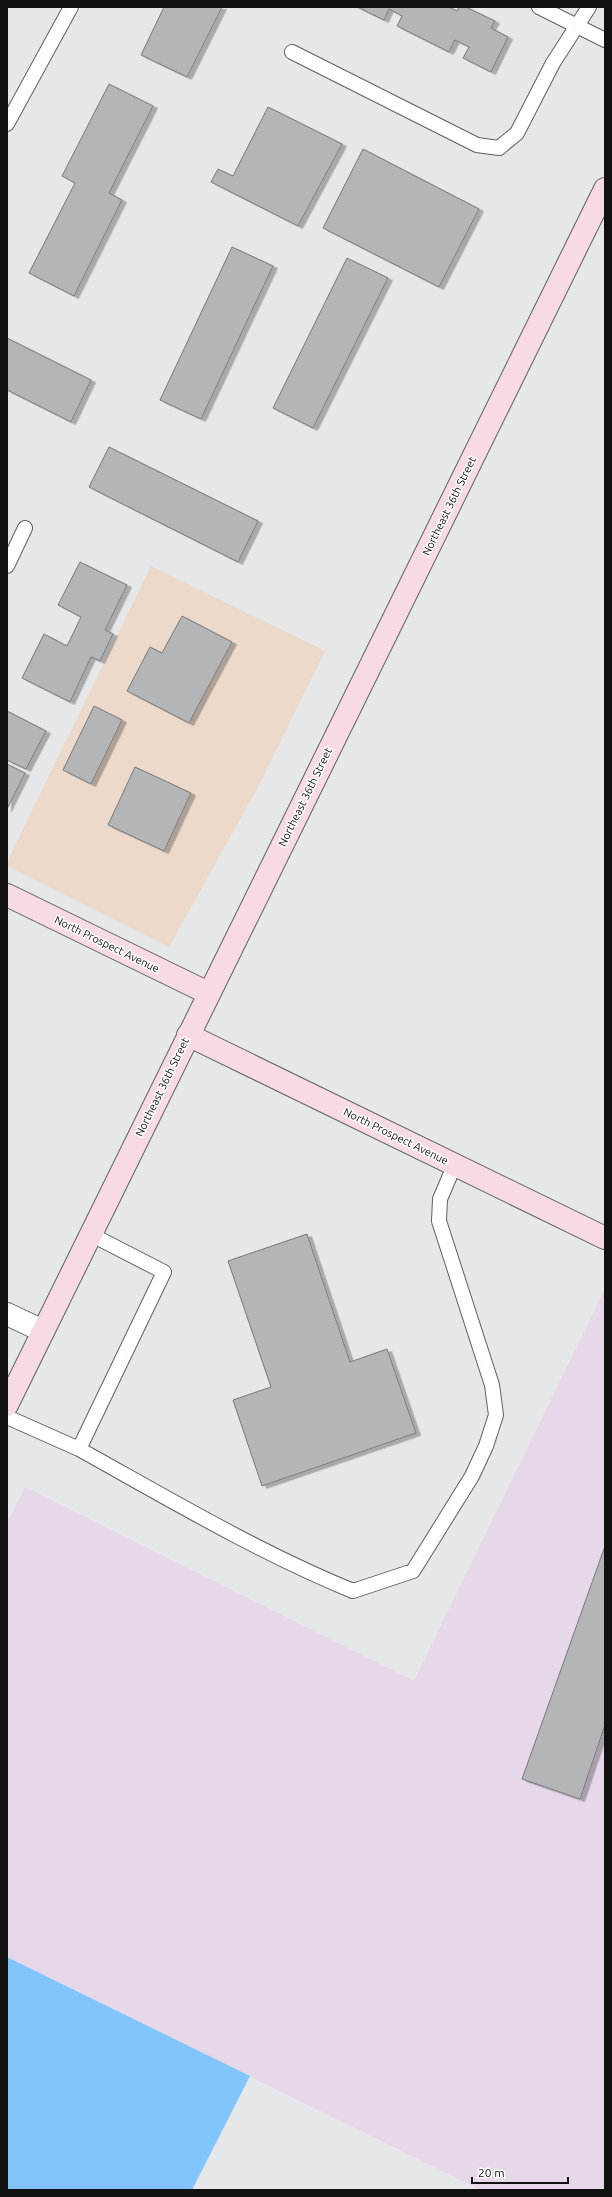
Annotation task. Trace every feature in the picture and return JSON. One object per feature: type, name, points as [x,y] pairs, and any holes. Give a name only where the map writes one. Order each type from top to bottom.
[{"type":"main road","name":"Northeast 36th Street","points":[[7,1405],[208,993],[605,189]]},
{"type":"main road","name":"North Prospect Avenue","points":[[7,895],[208,993]]},
{"type":"main road","name":"North Prospect Avenue","points":[[188,1035],[605,1238]]},
{"type":"street","points":[[7,1314],[43,1331]]},
{"type":"lane","points":[[7,124],[71,7]]},
{"type":"lane","points":[[539,7],[605,40]]},
{"type":"lane","points":[[292,52],[477,146],[499,148],[517,133],[553,63],[589,7]]},
{"type":"lane","points":[[7,566],[25,528]]},
{"type":"lane","points":[[7,1417],[79,1449],[223,1529],[313,1575],[353,1591],[413,1571],[472,1476],[486,1446],[496,1415],[492,1385],[439,1221],[440,1199],[455,1164]]},
{"type":"lane","points":[[79,1449],[164,1272],[90,1234]]},
{"type":"shaded area","points":[[151,566],[325,651],[258,787],[169,947],[7,866],[7,862]]},
{"type":"shaded area","points":[[605,1289],[605,2190],[481,2190],[7,1957],[7,1523],[25,1487],[414,1681]]},
{"type":"shaded area","points":[[7,1957],[250,2076],[192,2190],[7,2190]]},
{"type":"building","points":[[164,7],[222,7],[187,77],[141,55]]},
{"type":"building","points":[[357,7],[449,7],[457,11],[459,7],[466,7],[495,21],[491,28],[508,37],[491,72],[463,58],[469,47],[455,40],[449,52],[397,26],[402,16],[389,9],[384,20]]},
{"type":"building","points":[[109,84],[153,106],[109,193],[122,200],[74,296],[29,273],[75,183],[62,176]]},
{"type":"building","points":[[268,107],[342,144],[298,226],[211,182],[218,169],[233,176]]},
{"type":"building","points":[[363,149],[479,209],[439,287],[323,228]]},
{"type":"building","points":[[232,247],[273,266],[201,419],[160,400]]},
{"type":"building","points":[[347,258],[388,278],[313,428],[273,408]]},
{"type":"building","points":[[7,338],[91,380],[71,422],[7,390]]},
{"type":"building","points":[[109,447],[258,521],[238,562],[89,487]]},
{"type":"building","points":[[80,562],[127,585],[105,630],[113,634],[100,661],[91,657],[70,702],[22,678],[44,634],[67,646],[81,617],[58,605]]},
{"type":"building","points":[[182,616],[232,642],[189,723],[127,691],[150,647],[162,653]]},
{"type":"building","points":[[94,706],[122,720],[91,784],[63,770]]},
{"type":"building","points":[[7,711],[46,731],[26,769],[7,760]]},
{"type":"building","points":[[7,764],[25,773],[7,809]]},
{"type":"building","points":[[135,767],[191,793],[164,851],[108,825]]},
{"type":"building","points":[[307,1234],[350,1362],[387,1349],[416,1433],[262,1486],[233,1400],[271,1387],[228,1261]]},
{"type":"building","points":[[605,1546],[605,1725],[580,1799],[522,1779]]}]
